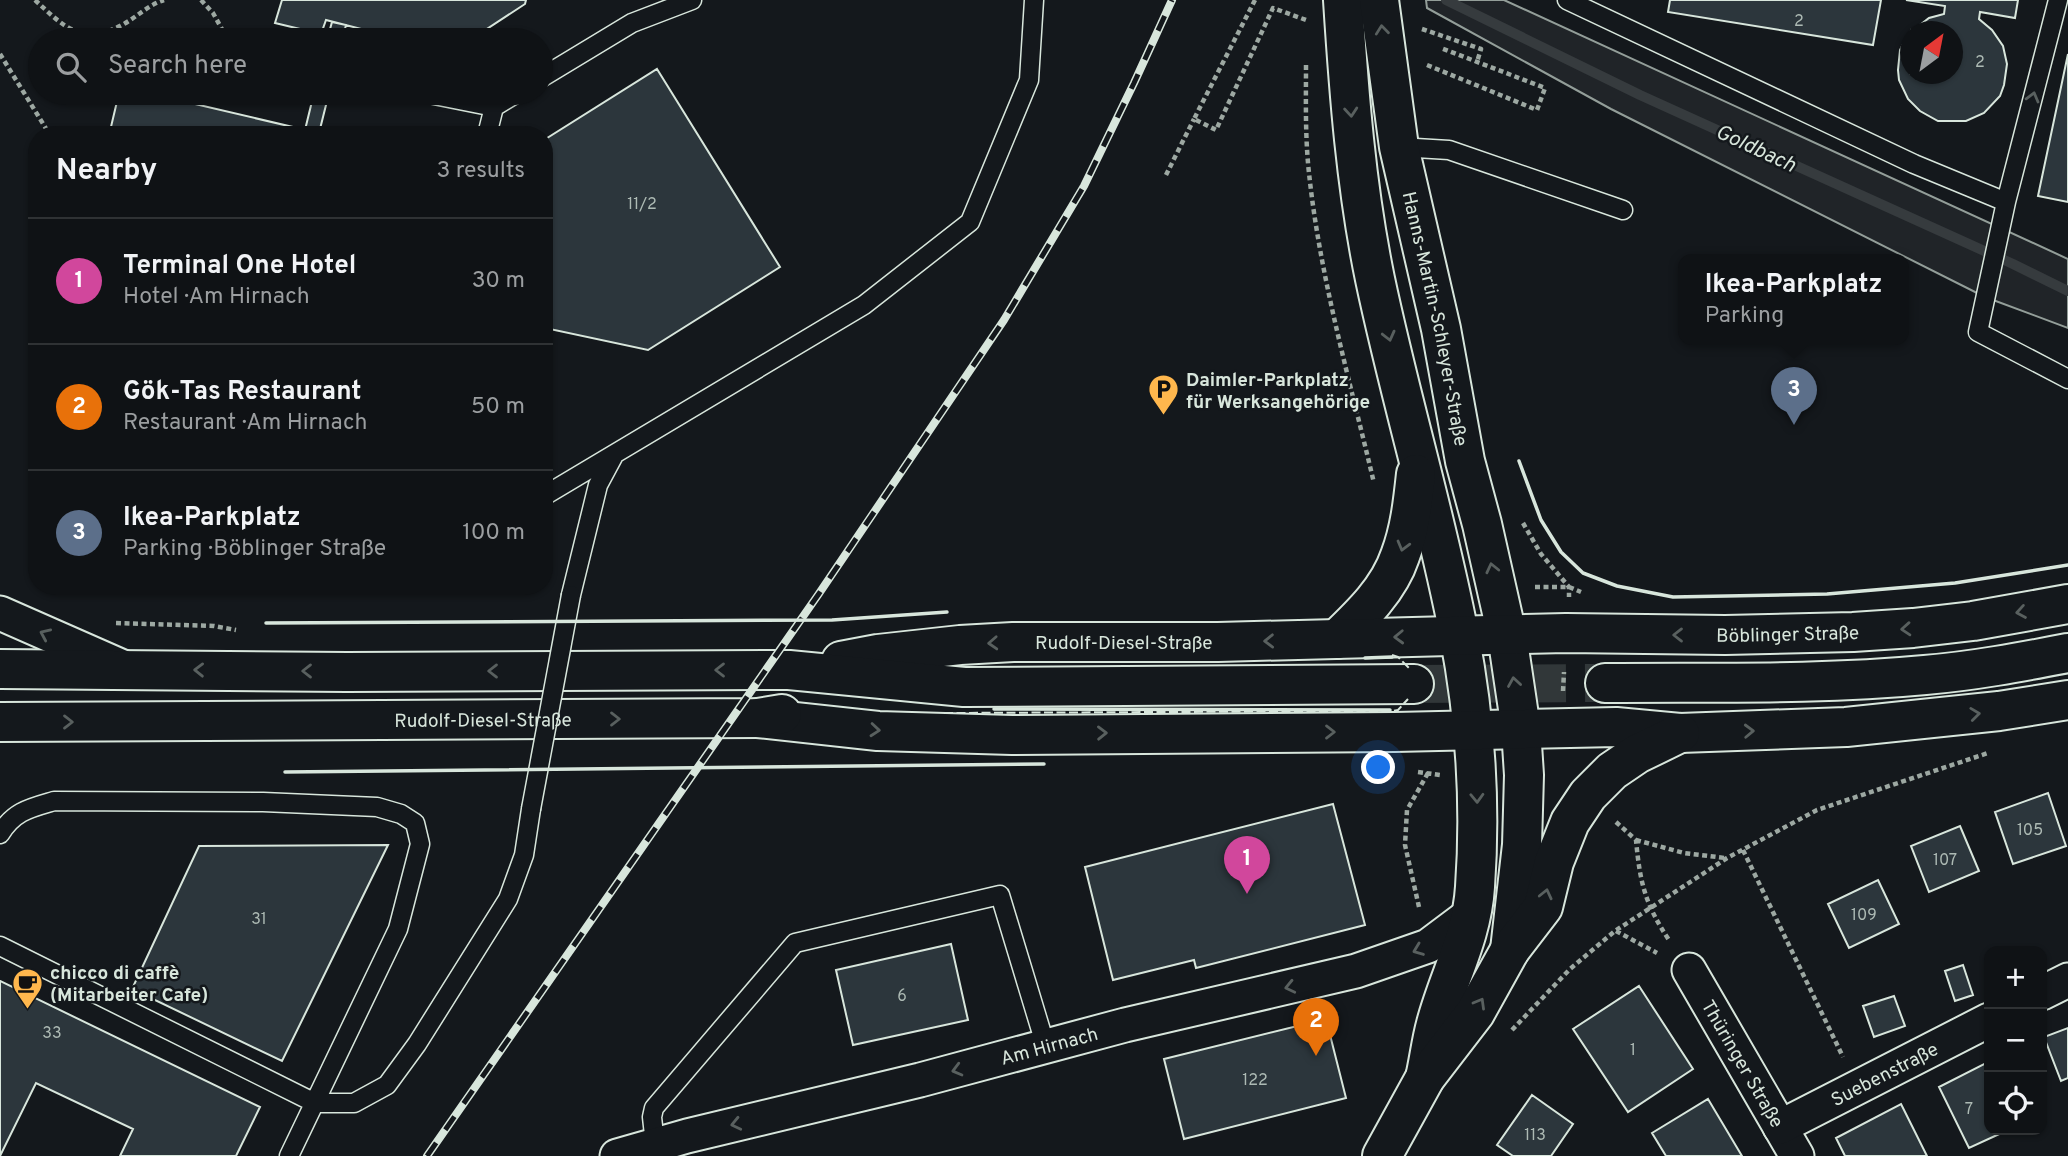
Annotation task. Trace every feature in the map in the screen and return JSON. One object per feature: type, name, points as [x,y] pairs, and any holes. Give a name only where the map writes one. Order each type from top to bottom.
[{"type":"main road","points":[[1343,0],[1356,173],[1376,280],[1460,635],[1473,730],[1478,822],[1472,914],[1458,965],[1436,1023],[1425,1079]]},
{"type":"main road","name":"Hanns-Martin-Schleyer-Straße","points":[[1379,0],[1399,146],[1441,329],[1465,461],[1507,635]]},
{"type":"main road","points":[[1337,639],[1364,614],[1390,579],[1400,556],[1411,513],[1419,455]]},
{"type":"main road","name":"Böblinger Straße","points":[[1460,635],[1725,635],[1901,629],[1973,621],[2068,604]]},
{"type":"main road","name":"Rudolf-Diesel-Straße","points":[[789,670],[878,654],[1000,643],[1205,642],[1460,635]]},
{"type":"main road","points":[[1507,635],[1521,729],[1524,775],[1522,845],[1510,950]]},
{"type":"main road","points":[[1616,727],[1589,699],[1588,685],[1591,669],[1601,651],[1617,635]]},
{"type":"main road","points":[[1605,683],[1887,678],[1992,667],[2068,653]]},
{"type":"main road","name":"Rudolf-Diesel-Straße","points":[[0,669],[398,672],[789,670],[964,687],[1414,684]]},
{"type":"main road","name":"Rudolf-Diesel-Straße","points":[[0,722],[758,718],[964,687]]},
{"type":"main road","points":[[758,718],[878,731],[1012,734],[1395,732],[1616,727],[1680,733],[1859,726],[1999,711],[2068,700]]},
{"type":"main road","points":[[1381,1156],[1425,1079],[1475,1013],[1510,950],[1543,907],[1554,862],[1570,822],[1588,795],[1612,771],[1680,733]]},
{"type":"street","points":[[0,613],[131,670]]},
{"type":"street","name":"Am Hirnach","points":[[617,1156],[655,1144],[920,1080],[1125,1025],[1356,971],[1428,946],[1472,914]]},
{"type":"street","name":"Thüringer Straße","points":[[1689,970],[1797,1156]]},
{"type":"street","points":[[2047,990],[2068,980]]},
{"type":"street","name":"Suebenstraße","points":[[1780,1127],[1984,1023]]},
{"type":"lane","points":[[553,72],[632,23],[692,0]]},
{"type":"lane","points":[[553,491],[864,305],[970,222],[1029,80],[1034,0]]},
{"type":"lane","points":[[1567,0],[2005,209]]},
{"type":"lane","points":[[2059,0],[2016,163],[1978,332],[2068,379]]},
{"type":"lane","points":[[484,105],[497,105]]},
{"type":"lane","points":[[489,126],[494,107]]},
{"type":"lane","points":[[1399,146],[1450,150],[1623,210]]},
{"type":"lane","points":[[0,946],[315,1103],[354,1103],[387,1085],[418,1044],[508,899],[524,855],[571,595],[598,485],[615,453]]},
{"type":"lane","points":[[0,834],[6,823],[26,809],[54,801],[263,802],[377,807],[401,814],[415,823],[420,844],[398,929],[289,1156]]},
{"type":"lane","points":[[655,1144],[652,1117],[654,1108],[795,943],[1000,895],[1046,1047]]},
{"type":"path","points":[[35,0],[58,22],[70,28]]},
{"type":"path","points":[[114,28],[164,0]]},
{"type":"path","points":[[201,0],[221,28]]},
{"type":"path","points":[[1166,175],[1255,0]]},
{"type":"path","points":[[1195,118],[1216,130],[1273,8],[1306,20],[1306,31]]},
{"type":"path","points":[[1431,32],[1481,49],[1477,62]]},
{"type":"path","points":[[1425,65],[1537,110],[1545,88],[1441,48]]},
{"type":"path","points":[[0,54],[28,99]]},
{"type":"path","points":[[1306,54],[1309,173],[1323,266],[1376,491]]},
{"type":"path","points":[[31,105],[44,126]]},
{"type":"path","points":[[1504,1039],[1570,969],[1615,931],[1727,858],[1817,810],[1993,752]]},
{"type":"path","points":[[1588,795],[1636,840],[1685,853],[1727,858]]},
{"type":"path","points":[[1636,840],[1639,874],[1649,907]]},
{"type":"path","points":[[1744,850],[1837,1043]]},
{"type":"path","points":[[1615,931],[1689,970]]},
{"type":"shaded area","points":[[1426,0],[1504,0],[2068,259],[2068,328],[1985,297],[1909,259],[1909,254],[1899,254],[1611,109],[1427,8]]},
{"type":"building","points":[[282,0],[526,0],[525,4],[488,28],[357,28],[326,20],[323,28],[296,28],[275,23]]},
{"type":"building","points":[[1670,0],[1881,0],[1873,45],[1668,12]]},
{"type":"building","points":[[1906,0],[2018,0],[2015,18],[1980,12],[1979,19],[1992,30],[2003,46],[2007,64],[2000,96],[1984,113],[1966,121],[1938,121],[1920,111],[1908,99],[1901,84],[1963,84],[1963,21],[1925,21],[1944,14],[1945,6]]},
{"type":"building","points":[[332,22],[346,25],[345,28],[330,28]]},
{"type":"building","points":[[1900,50],[1900,82],[1898,70]]},
{"type":"building","points":[[2068,54],[2068,202],[2038,196]]},
{"type":"building","points":[[657,69],[780,267],[648,350],[553,330],[553,134]]},
{"type":"building","points":[[116,105],[199,105],[289,126],[111,126]]},
{"type":"building","points":[[311,105],[326,105],[321,126],[306,126]]},
{"type":"building","points":[[2048,793],[2066,846],[2013,864],[1995,812]]},
{"type":"building","points":[[1333,804],[1365,925],[1196,968],[1194,960],[1113,980],[1085,867]]},
{"type":"building","points":[[1960,826],[1979,871],[1929,892],[1911,846]]},
{"type":"building","points":[[388,845],[282,1061],[132,989],[199,846]]},
{"type":"building","points":[[1878,880],[1899,924],[1849,948],[1828,904]]},
{"type":"building","points":[[951,944],[968,1020],[853,1045],[836,970]]},
{"type":"building","points":[[1963,965],[1973,995],[1955,1001],[1945,971]]},
{"type":"building","points":[[0,981],[260,1107],[236,1156],[120,1156],[133,1129],[36,1083],[0,1156]]},
{"type":"building","points":[[1639,986],[1693,1069],[1628,1112],[1573,1029]]},
{"type":"building","points":[[1894,996],[1905,1026],[1874,1037],[1863,1006]]},
{"type":"building","points":[[1326,1019],[1346,1098],[1184,1139],[1164,1059]]},
{"type":"building","points":[[2068,1028],[2068,1078],[2061,1081],[2047,1045],[2047,1036]]},
{"type":"building","points":[[1984,1064],[1984,1135],[1997,1135],[1969,1148],[1939,1087]]},
{"type":"building","points":[[1532,1095],[1573,1124],[1551,1156],[1513,1156],[1497,1145]]},
{"type":"building","points":[[1708,1099],[1742,1156],[1666,1156],[1652,1133]]},
{"type":"building","points":[[1901,1104],[1927,1156],[1845,1156],[1836,1138]]},
{"type":"waterway","name":"Goldbach","points":[[1446,0],[1640,95],[2068,291]]},
{"type":"tunnel","points":[[1414,684],[1605,683]]},
{"type":"railway","points":[[427,1156],[818,595],[1004,320],[1084,186],[1172,0]]},
{"type":"fence","points":[[1392,655],[1398,657],[1411,670]]},
{"type":"fence","points":[[944,713],[1392,711],[1398,710],[1408,699]]},
{"type":"wall","points":[[1519,461],[1541,520],[1561,552],[1583,573],[1617,586],[1673,597],[1827,594],[1955,583],[2068,565]]},
{"type":"wall","points":[[266,623],[832,620],[947,612]]},
{"type":"wall","points":[[1365,658],[1392,657]]},
{"type":"wall","points":[[994,709],[1390,710]]},
{"type":"wall","points":[[285,772],[1044,764]]},
{"type":"place","name":"Daimler-Parkplatz für Werksangehörige","points":[[1163,417]]},
{"type":"place","name":"Ikea-Parkplatz","points":[[1794,425]]},
{"type":"place","name":"Terminal One Hotel","points":[[1247,894]]},
{"type":"place","name":"chicco di caffè (Mitarbeiter Cafe)","points":[[27,1010]]},
{"type":"place","name":"Gök-Tas Restaurant","points":[[1316,1056]]}]
